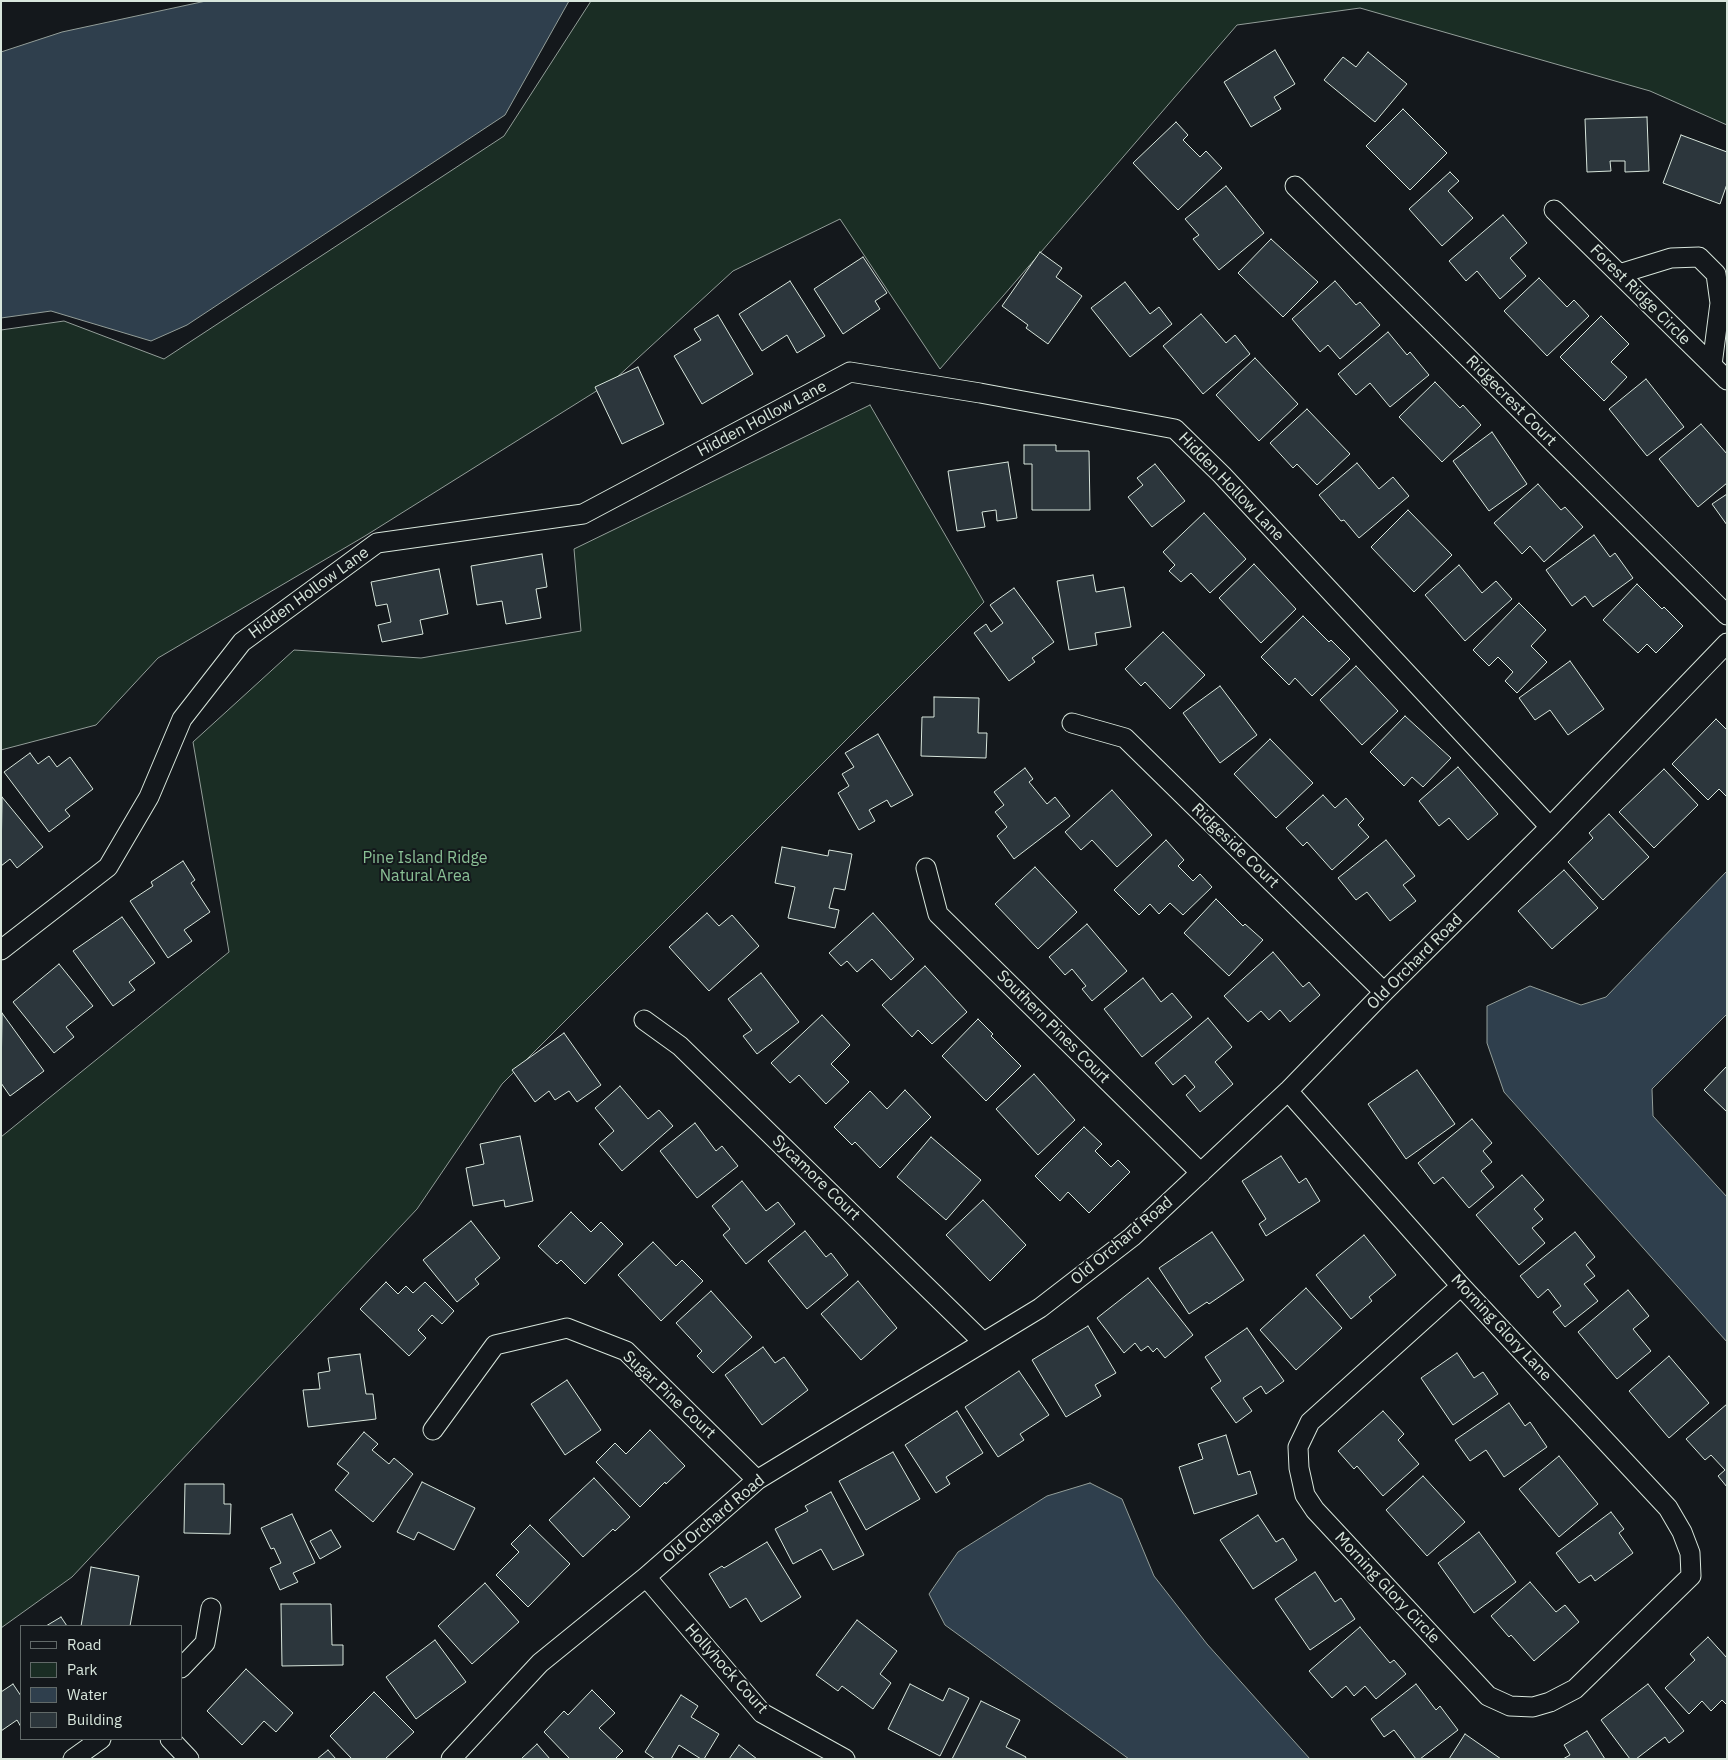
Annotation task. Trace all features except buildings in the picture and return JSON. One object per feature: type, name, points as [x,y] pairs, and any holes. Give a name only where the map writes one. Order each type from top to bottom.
[{"type":"street","name":"Ridgecrest Court","points":[[1295,186],[1727,615]]},
{"type":"street","name":"Forest Ridge Circle","points":[[1554,210],[1727,380]]},
{"type":"street","points":[[1619,274],[1671,258],[1699,257],[1716,274],[1720,303],[1712,365]]},
{"type":"street","name":"Hidden Hollow Lane","points":[[1,950],[108,867],[149,797],[182,719],[242,642],[377,543],[583,514],[850,372],[997,396],[1175,429],[1222,475],[1550,827]]},
{"type":"street","name":"Old Orchard Road","points":[[451,1759],[540,1663],[646,1577],[757,1480],[1040,1308],[1132,1238],[1288,1090],[1550,827],[1727,643]]},
{"type":"street","name":"Ridgeside Court","points":[[1072,723],[1125,738],[1384,992]]},
{"type":"street","name":"Southern Pines Court","points":[[926,868],[938,914],[1201,1173]]},
{"type":"street","name":"Sycamore Court","points":[[644,1020],[680,1046],[982,1342]]},
{"type":"street","name":"Morning Glory Lane","points":[[1288,1090],[1460,1286],[1668,1508],[1682,1532],[1690,1553],[1691,1576]]},
{"type":"street","name":"Morning Glory Circle","points":[[1460,1286],[1310,1422],[1298,1447],[1299,1468],[1305,1495],[1315,1510],[1488,1696],[1510,1706],[1533,1707],[1550,1702],[1575,1689],[1691,1576]]},
{"type":"street","name":"Sugar Pine Court","points":[[433,1430],[495,1345],[567,1328],[626,1351],[757,1480]]},
{"type":"street","name":"Hollyhock Court","points":[[646,1577],[762,1713],[845,1759]]},
{"type":"street","points":[[182,1667],[205,1643],[211,1608]]},
{"type":"street","points":[[73,1759],[100,1740]]},
{"type":"street","points":[[171,1740],[189,1759]]},
{"type":"green space","points":[[591,1],[1727,1],[1727,125],[1650,91],[1360,8],[1237,25],[940,369],[840,219],[733,271],[614,380],[365,536],[158,658],[96,725],[1,750],[1,330],[64,321],[164,359],[504,136]]},
{"type":"green space","name":"Pine Island Ridge Natural Area","points":[[870,405],[984,602],[502,1084],[417,1209],[72,1577],[1,1628],[1,1137],[229,952],[193,742],[294,650],[421,658],[581,631],[574,549]]},
{"type":"water","points":[[206,1],[569,1],[505,115],[187,325],[151,341],[51,311],[1,318],[1,52],[62,32]]},
{"type":"water","points":[[1727,871],[1727,1014],[1652,1089],[1653,1116],[1727,1197],[1727,1342],[1504,1092],[1487,1043],[1487,1006],[1530,986],[1581,1005],[1606,997]]},
{"type":"water","points":[[1090,1483],[1122,1499],[1154,1576],[1207,1644],[1310,1759],[1129,1759],[945,1625],[929,1594],[958,1552],[1047,1496]]}]
